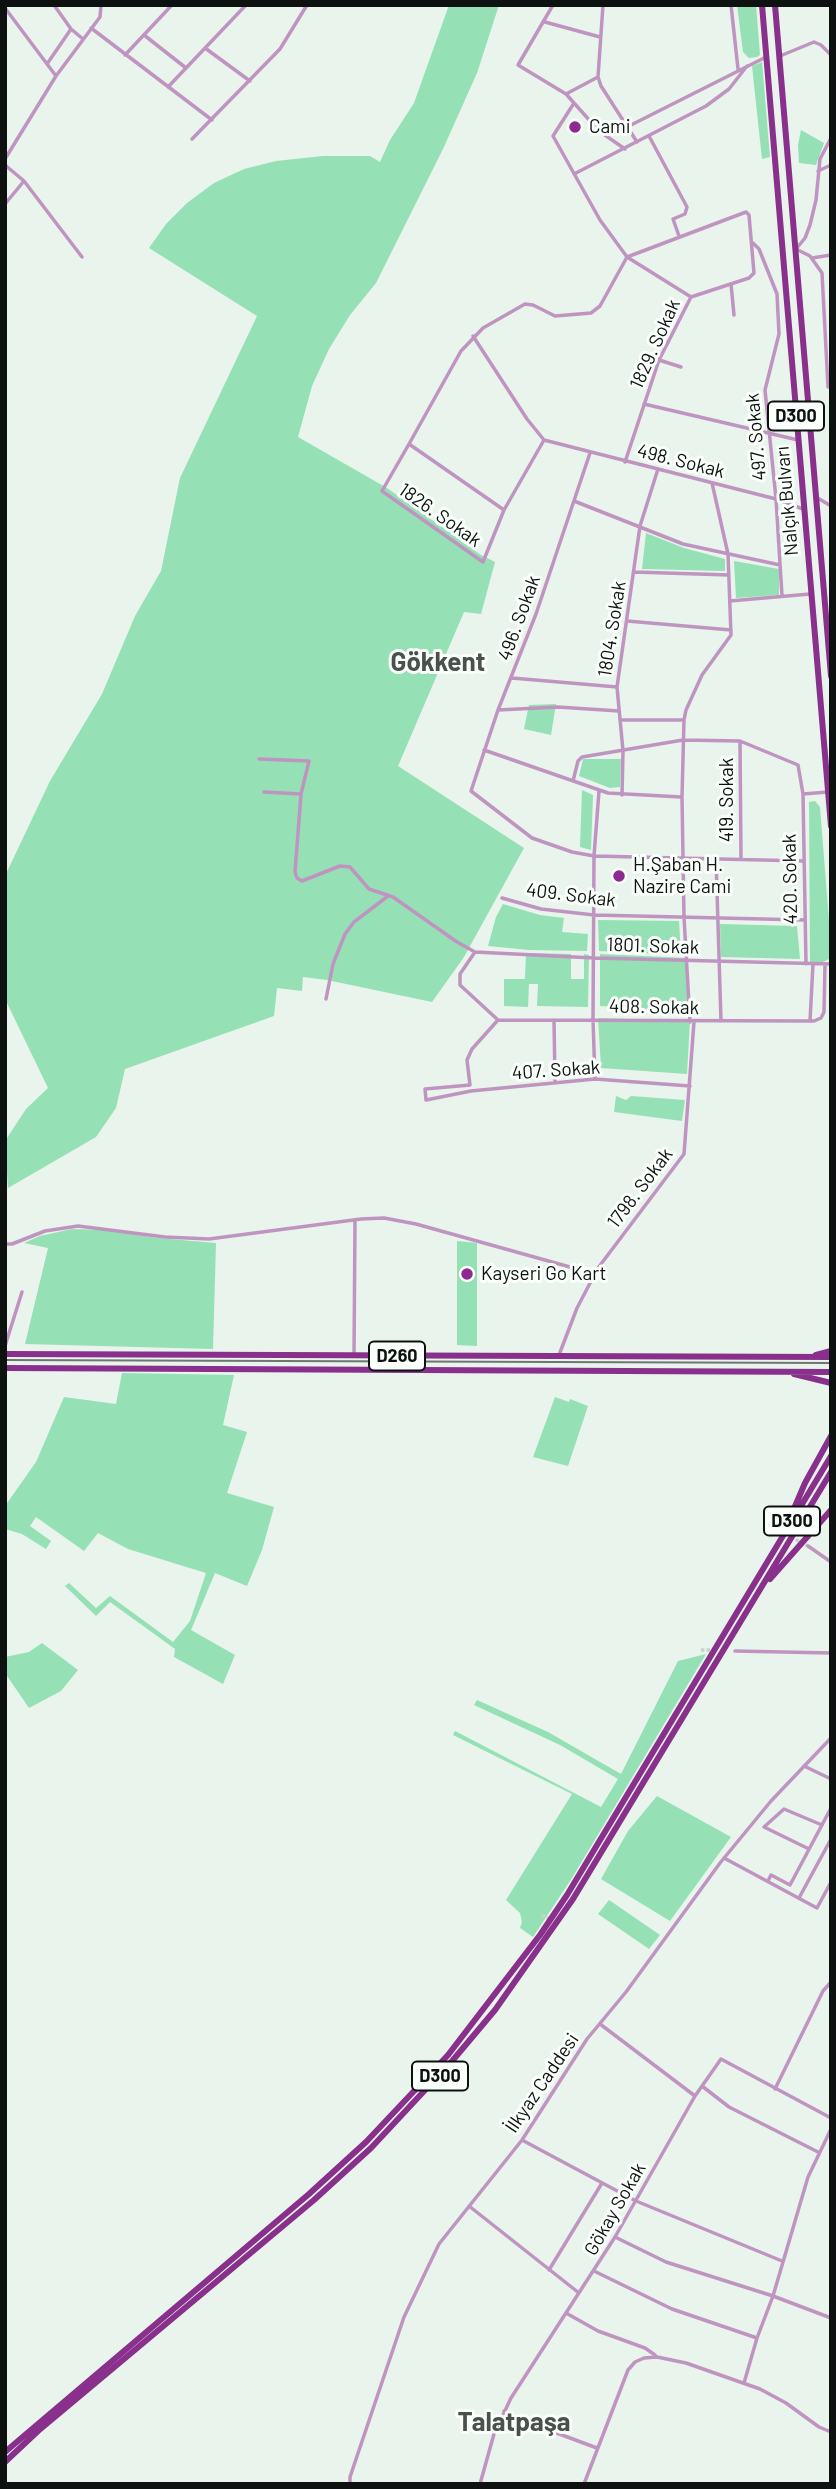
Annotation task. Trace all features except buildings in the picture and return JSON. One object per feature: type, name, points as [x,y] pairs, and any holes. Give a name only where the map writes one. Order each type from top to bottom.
[{"type":"highway","name":"Nalçık Bulvarı","points":[[762,5],[831,826]]},
{"type":"highway","name":"Nalçık Bulvarı","points":[[775,5],[831,676]]},
{"type":"highway","points":[[789,1357],[831,1351]]},
{"type":"highway","name":"D260","points":[[5,1354],[789,1357]]},
{"type":"highway","points":[[789,1357],[831,1357]]},
{"type":"highway","name":"D260","points":[[5,1368],[785,1372]]},
{"type":"highway","points":[[785,1372],[831,1372]]},
{"type":"highway","points":[[785,1372],[831,1383]]},
{"type":"highway","name":"D300","points":[[781,1539],[805,1483],[831,1436]]},
{"type":"highway","name":"D300","points":[[5,2452],[309,2194],[366,2142],[448,2055],[554,1915],[831,1456]]},
{"type":"highway","name":"D300","points":[[5,2462],[38,2431],[314,2200],[371,2148],[453,2060],[495,2010],[546,1940],[831,1472]]},
{"type":"highway","name":"D300","points":[[760,1591],[831,1510]]},
{"type":"street","points":[[54,5],[71,29],[83,39]]},
{"type":"street","points":[[82,257],[6,158],[56,76],[101,15],[101,5]]},
{"type":"street","points":[[125,55],[172,5]]},
{"type":"street","points":[[168,87],[246,5]]},
{"type":"street","points":[[192,139],[286,42],[307,5]]},
{"type":"street","points":[[553,5],[518,65],[566,94],[599,131],[625,149]]},
{"type":"street","points":[[603,5],[598,77],[637,142]]},
{"type":"street","points":[[731,5],[738,70]]},
{"type":"street","points":[[5,8],[56,76]]},
{"type":"street","points":[[544,22],[600,37]]},
{"type":"street","points":[[91,28],[212,120]]},
{"type":"street","points":[[47,64],[71,29]]},
{"type":"street","points":[[144,36],[186,68]]},
{"type":"street","points":[[780,56],[814,42],[831,55]]},
{"type":"street","points":[[205,48],[250,81]]},
{"type":"street","points":[[627,127],[766,57]]},
{"type":"street","points":[[575,174],[722,96],[747,66]]},
{"type":"street","points":[[566,94],[598,77]]},
{"type":"street","points":[[574,103],[553,136],[600,220],[627,257],[691,297]]},
{"type":"street","points":[[473,336],[527,419],[544,440],[504,510],[410,444],[461,351],[473,336],[523,305],[531,304],[555,316],[593,312],[600,306],[627,257],[680,236],[673,219],[685,214],[687,207],[649,136]]},
{"type":"street","points":[[828,387],[822,273],[811,258],[796,249],[807,233],[813,216],[822,152],[831,138]]},
{"type":"street","points":[[818,171],[831,166]]},
{"type":"street","points":[[5,204],[24,181]]},
{"type":"street","name":"497. Sokak","points":[[680,236],[744,212],[749,215],[752,241],[759,250],[777,294],[779,334],[765,390],[782,597]]},
{"type":"street","name":"1829. Sokak","points":[[625,461],[659,360],[691,297],[749,278],[755,269],[752,241]]},
{"type":"street","points":[[811,258],[831,255]]},
{"type":"street","points":[[732,284],[734,315]]},
{"type":"street","points":[[823,293],[831,293]]},
{"type":"street","points":[[659,360],[681,368]]},
{"type":"street","points":[[644,404],[798,440]]},
{"type":"street","name":"498. Sokak","points":[[544,440],[776,499],[805,509]]},
{"type":"street","name":"1826. Sokak","points":[[410,444],[382,491],[483,562],[504,510]]},
{"type":"street","name":"496. Sokak","points":[[590,453],[536,614],[498,710],[471,792],[538,841],[594,856]]},
{"type":"street","name":"1804. Sokak","points":[[622,794],[623,751],[617,687],[640,526],[658,469]]},
{"type":"street","points":[[627,621],[731,630],[729,554],[712,483]]},
{"type":"street","points":[[816,497],[831,506]]},
{"type":"street","points":[[574,501],[683,544],[780,565]]},
{"type":"street","points":[[634,572],[729,575]]},
{"type":"street","points":[[730,601],[810,594]]},
{"type":"street","name":"1798. Sokak","points":[[558,1357],[577,1308],[595,1274],[681,1160],[686,1147],[692,1021],[684,917],[684,720],[702,675],[731,635],[731,630]]},
{"type":"street","points":[[512,678],[617,687]]},
{"type":"street","points":[[498,710],[558,707],[619,711]]},
{"type":"street","points":[[620,720],[684,720]]},
{"type":"street","points":[[573,781],[578,761],[582,757],[683,740],[740,741]]},
{"type":"street","name":"420. Sokak","points":[[740,741],[798,765],[803,794],[806,964]]},
{"type":"street","name":"419. Sokak","points":[[740,741],[741,859]]},
{"type":"street","points":[[484,750],[599,791],[682,797]]},
{"type":"street","points":[[259,760],[309,761],[302,794],[296,877],[302,881],[345,866],[352,869],[369,889],[393,897],[475,952],[460,974],[460,985],[498,1020],[472,1049],[467,1060],[471,1091]]},
{"type":"street","points":[[595,1079],[594,856],[599,791]]},
{"type":"street","points":[[264,792],[302,794]]},
{"type":"street","points":[[803,794],[828,792]]},
{"type":"street","points":[[594,856],[683,856],[804,861]]},
{"type":"street","points":[[716,859],[721,1021]]},
{"type":"street","points":[[326,999],[333,964],[345,934],[354,922],[388,896]]},
{"type":"street","name":"409. Sokak","points":[[502,898],[541,909],[594,915],[805,920]]},
{"type":"street","name":"1801. Sokak","points":[[475,952],[828,964]]},
{"type":"street","points":[[813,964],[810,1021],[819,1020],[823,1014],[828,964]]},
{"type":"street","name":"408. Sokak","points":[[498,1020],[810,1021]]},
{"type":"street","points":[[554,1020],[555,1083]]},
{"type":"street","name":"407. Sokak","points":[[470,1085],[425,1089],[426,1100],[471,1091],[595,1079],[690,1086]]},
{"type":"street","points":[[5,1244],[12,1244],[45,1231],[72,1226],[165,1237],[209,1239],[377,1218],[408,1222],[595,1274]]},
{"type":"street","points":[[354,1356],[355,1220]]},
{"type":"street","points":[[5,1346],[22,1292]]},
{"type":"street","points":[[808,1546],[831,1562]]},
{"type":"street","points":[[735,1651],[831,1653]]},
{"type":"street","name":"İlkyaz Caddesi","points":[[349,2484],[408,2306],[439,2244],[522,2140],[562,2076],[724,1858],[803,1766],[831,1738]]},
{"type":"street","points":[[803,1766],[831,1779]]},
{"type":"street","points":[[768,1881],[771,1875],[790,1885],[831,1808]]},
{"type":"street","points":[[809,1849],[764,1827],[784,1809],[822,1825]]},
{"type":"street","points":[[799,1898],[831,1839]]},
{"type":"street","points":[[724,1858],[817,1908],[831,1882]]},
{"type":"street","points":[[775,2090],[823,1991],[831,1982]]},
{"type":"street","points":[[600,2024],[695,2096]]},
{"type":"street","name":"Gökay Sokak","points":[[480,2484],[489,2447],[522,2378],[594,2271],[695,2096],[721,2059],[831,2118]]},
{"type":"street","points":[[702,2086],[729,2108],[818,2152]]},
{"type":"street","points":[[744,2383],[804,2189],[818,2152],[831,2129]]},
{"type":"street","points":[[522,2140],[636,2201],[782,2261]]},
{"type":"street","points":[[549,2270],[602,2183]]},
{"type":"street","points":[[468,2206],[579,2293]]},
{"type":"street","points":[[615,2237],[681,2268],[773,2296],[831,2318]]},
{"type":"street","points":[[594,2271],[672,2309],[757,2338]]},
{"type":"street","points":[[566,2313],[598,2331],[645,2348],[657,2357]]},
{"type":"street","points":[[584,2484],[630,2367],[641,2359],[657,2357],[685,2363],[744,2383],[779,2398],[819,2427],[831,2432]]},
{"type":"street","points":[[504,2411],[535,2426],[597,2448]]},
{"type":"green space","points":[[449,5],[499,5],[477,73],[443,149],[376,283],[350,315],[329,349],[312,386],[298,437],[387,488],[481,555],[495,562],[481,614],[464,612],[398,766],[524,848],[464,957],[432,1002],[303,977],[302,991],[277,988],[274,1016],[125,1069],[116,1108],[96,1137],[8,1188],[5,1141],[26,1109],[48,1088],[6,1001],[5,876],[50,781],[102,694],[135,616],[161,571],[180,478],[257,316],[149,248],[166,224],[187,203],[214,183],[244,169],[276,161],[323,156],[370,156],[380,162],[390,140],[414,103]]},
{"type":"green space","points":[[737,5],[756,5],[760,55],[757,57],[749,58],[743,52]]},
{"type":"green space","points":[[762,62],[770,157],[762,159],[752,66]]},
{"type":"green space","points":[[801,130],[824,143],[816,165],[799,163]]},
{"type":"green space","points":[[646,533],[684,548],[725,559],[725,571],[642,569]]},
{"type":"green space","points":[[734,561],[779,569],[779,595],[736,598]]},
{"type":"green space","points":[[556,704],[551,735],[524,729],[529,705]]},
{"type":"green space","points":[[583,759],[621,759],[620,787],[610,788],[579,776]]},
{"type":"green space","points":[[582,790],[593,795],[591,850],[580,847]]},
{"type":"green space","points":[[815,801],[820,807],[831,946],[831,958],[823,962],[810,962],[809,802]]},
{"type":"green space","points":[[503,904],[540,915],[564,918],[562,932],[588,934],[587,951],[488,946],[496,917]]},
{"type":"green space","points":[[598,920],[679,921],[681,955],[599,951]]},
{"type":"green space","points":[[720,924],[797,926],[800,959],[721,957]]},
{"type":"green space","points":[[526,953],[571,954],[571,979],[584,979],[584,954],[589,955],[588,1007],[537,1006],[538,984],[529,984],[528,1007],[504,1006],[504,979],[525,979]]},
{"type":"green space","points":[[600,954],[686,958],[688,1012],[600,1006]]},
{"type":"green space","points":[[598,1018],[690,1021],[687,1074],[601,1068]]},
{"type":"green space","points":[[616,1096],[626,1100],[631,1096],[685,1100],[682,1121],[614,1112]]},
{"type":"green space","points":[[72,1229],[106,1230],[216,1243],[213,1349],[25,1344],[48,1248],[24,1243],[40,1236]]},
{"type":"green space","name":"Kayseri Go Kart","points":[[457,1241],[477,1243],[477,1346],[457,1345]]},
{"type":"green space","points":[[122,1373],[234,1375],[223,1425],[247,1432],[227,1493],[274,1507],[262,1550],[247,1586],[215,1573],[191,1630],[235,1655],[223,1684],[174,1657],[175,1649],[110,1602],[96,1616],[65,1586],[69,1583],[96,1608],[110,1596],[173,1642],[190,1621],[206,1573],[128,1549],[98,1533],[84,1551],[36,1517],[30,1526],[51,1541],[46,1549],[22,1534],[5,1529],[5,1506],[36,1462],[64,1397],[116,1404]]},
{"type":"green space","points":[[555,1397],[588,1406],[568,1466],[533,1457]]},
{"type":"green space","points":[[42,1643],[78,1670],[61,1691],[29,1708],[5,1673],[5,1657],[29,1652]]},
{"type":"green space","points":[[706,1654],[572,1878],[533,1937],[520,1928],[520,1913],[506,1900],[572,1794],[453,1735],[455,1731],[601,1807],[618,1779],[560,1745],[474,1705],[477,1700],[548,1732],[621,1774],[678,1661]]},
{"type":"green space","points":[[657,1796],[731,1837],[670,1921],[601,1879],[628,1831]]},
{"type":"green space","points":[[609,1900],[660,1935],[649,1949],[598,1914]]},
{"type":"tunnel","points":[[772,1527],[784,1534]]},
{"type":"tunnel","points":[[791,1537],[808,1546]]},
{"type":"tunnel","points":[[701,1650],[715,1650]]},
{"type":"tunnel","points":[[542,1915],[550,1919]]},
{"type":"tram line","points":[[5,1360],[831,1363]]},
{"type":"place","name":"Cami","points":[[575,127]]},
{"type":"place","name":"H.Şaban H. Nazire Cami","points":[[619,876]]},
{"type":"place","name":"Kayseri Go Kart","points":[[467,1274]]},
{"type":"district","name":"Gökkent","points":[[438,662]]},
{"type":"district","name":"Talatpaşa","points":[[514,2422]]}]
